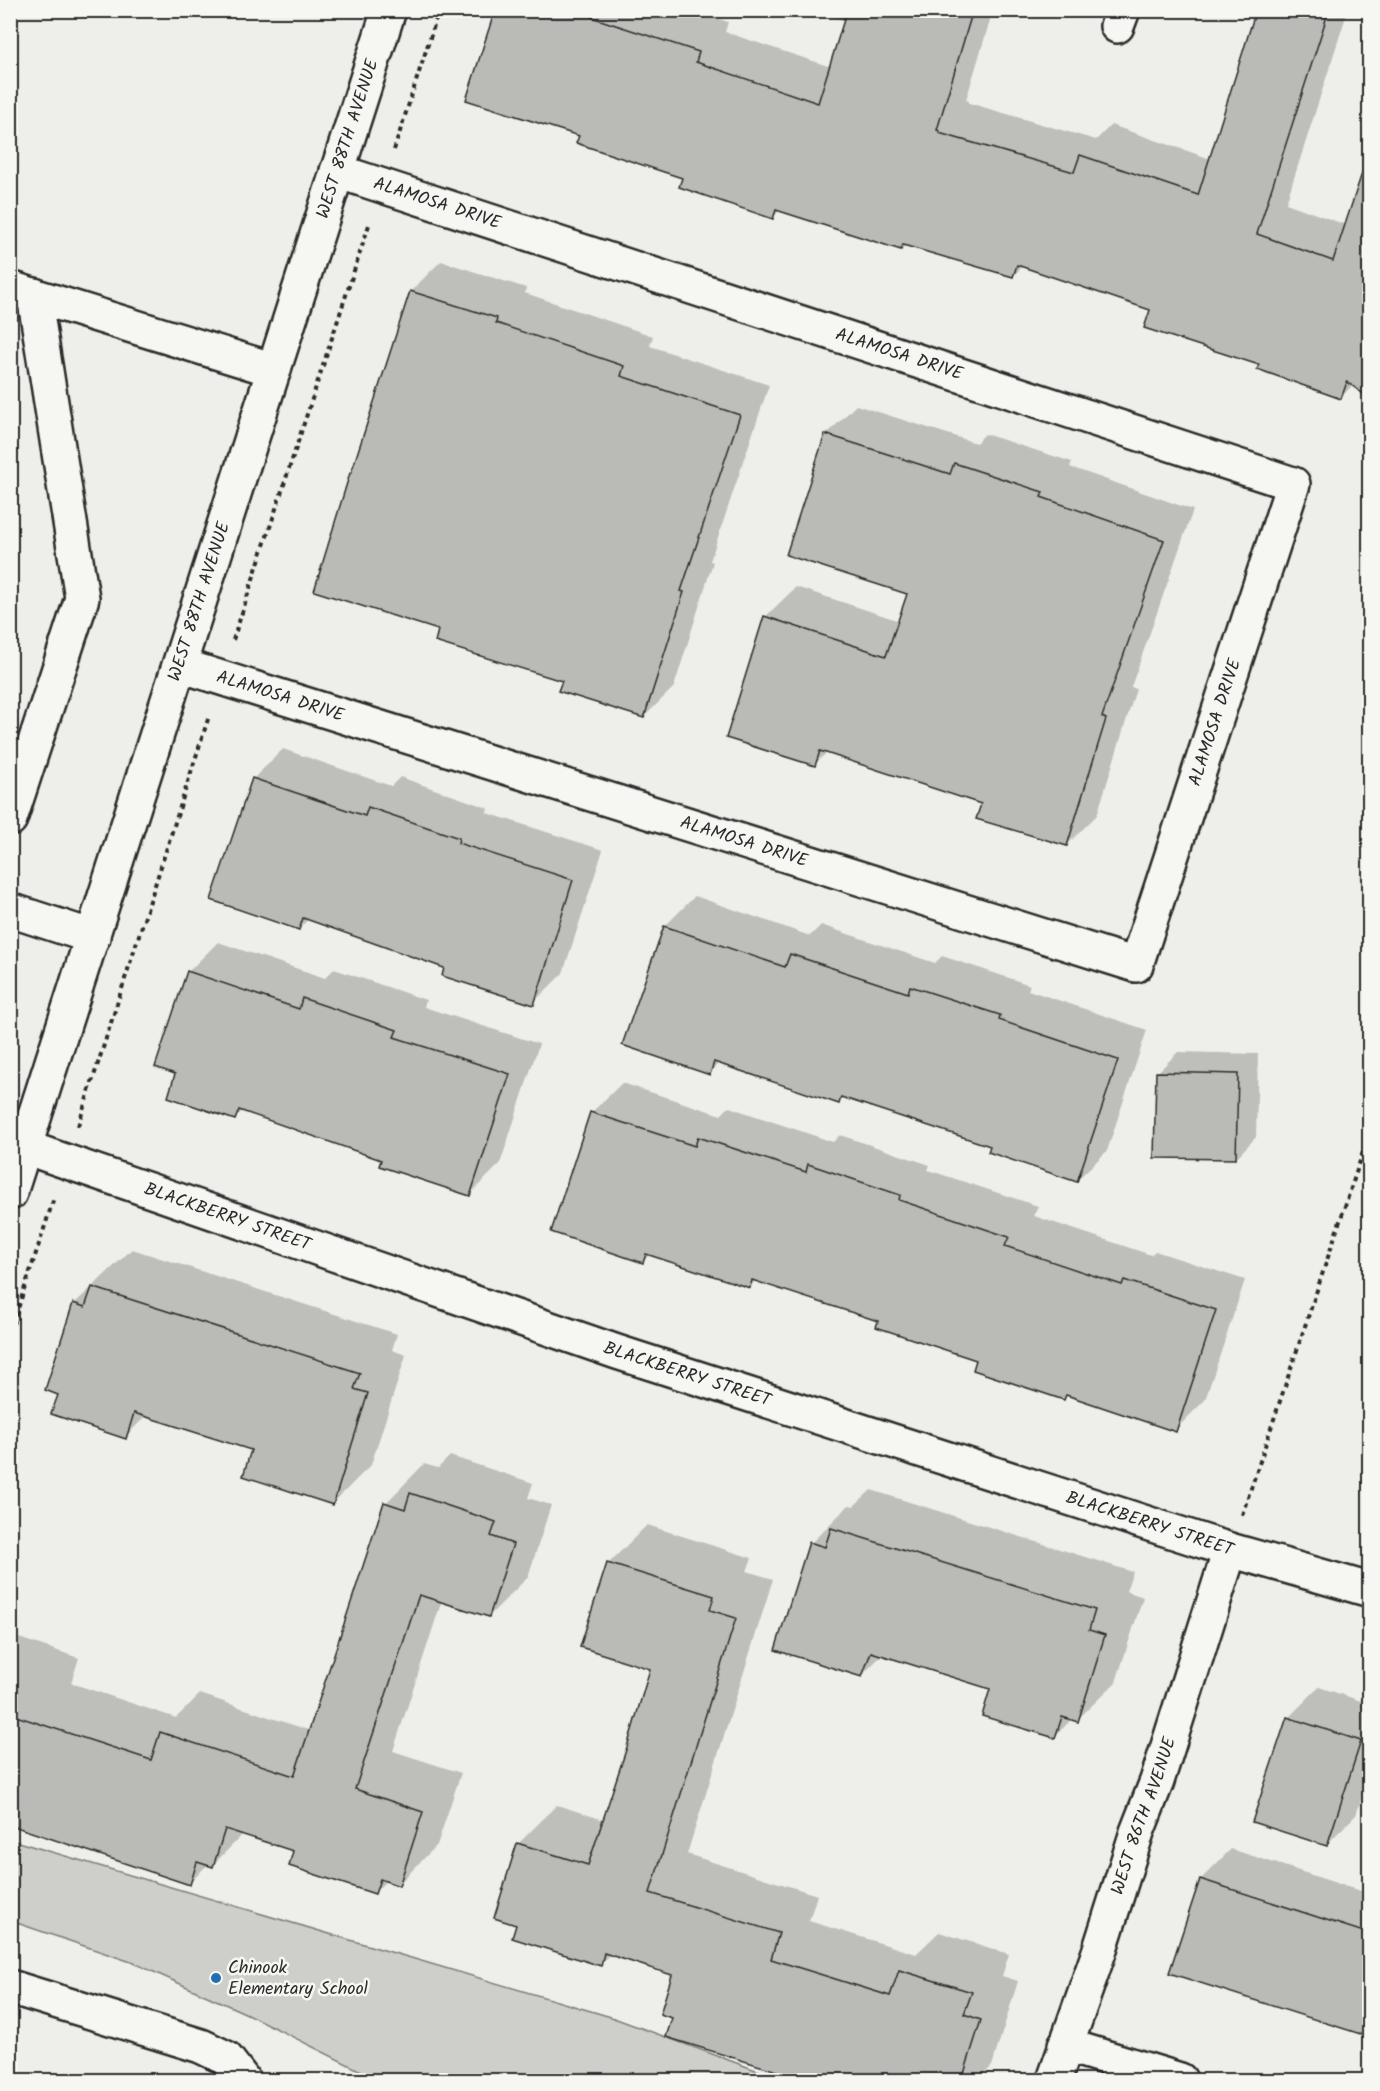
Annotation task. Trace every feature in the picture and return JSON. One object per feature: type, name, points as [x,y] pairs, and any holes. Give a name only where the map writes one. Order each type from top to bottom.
[{"type":"street","name":"WEST 88TH AVENUE","points":[[10,1193],[18,1144],[93,937],[389,10]]},
{"type":"street","name":"ALAMOSA DRIVE","points":[[180,665],[1136,965],[1293,483],[337,171]]},
{"type":"street","points":[[10,819],[82,598],[22,291],[274,370]]},
{"type":"street","points":[[10,910],[93,937]]},
{"type":"street","name":"BLACKBERRY STREET","points":[[18,1144],[617,1352],[1230,1550],[1370,1590]]},
{"type":"street","name":"WEST 86TH AVENUE","points":[[1054,2080],[1099,1952],[1137,1832],[1157,1781],[1230,1550]]},
{"type":"street","points":[[10,1987],[201,2046],[226,2058],[243,2080]]},
{"type":"street","points":[[1065,2045],[1180,2080]]},
{"type":"path","points":[[1230,1550],[1370,1131]]},
{"type":"shaded area","name":"Chinook Elementary School","points":[[11,1840],[611,2017],[783,2080],[379,2080],[247,2014],[134,1963],[11,1921]]},
{"type":"building","points":[[495,10],[593,10],[591,17],[699,52],[696,62],[818,103],[847,10],[973,10],[937,130],[940,131],[939,133],[1074,172],[1080,155],[1198,195],[1256,10],[1329,10],[1257,234],[1333,261],[1363,170],[1370,171],[1370,399],[1347,382],[1341,399],[1257,369],[1259,365],[1144,328],[1150,310],[1017,265],[1013,277],[903,245],[901,250],[776,210],[773,219],[679,187],[682,178],[576,143],[579,136],[466,100]]},
{"type":"building","points":[[410,291],[497,318],[496,323],[624,366],[621,376],[740,415],[681,591],[684,592],[644,718],[558,691],[562,681],[435,642],[438,630],[314,591]]},
{"type":"building","points":[[825,434],[950,474],[954,463],[1043,492],[1041,497],[1164,540],[1102,717],[1106,719],[1067,846],[976,819],[981,804],[820,751],[815,766],[726,738],[764,616],[886,656],[907,594],[786,555]]},
{"type":"building","points":[[252,778],[365,816],[368,807],[459,838],[458,843],[573,880],[534,1005],[442,976],[444,968],[303,918],[299,930],[211,900]]},
{"type":"building","points":[[664,926],[785,967],[790,954],[908,993],[910,986],[1000,1015],[999,1020],[1118,1060],[1077,1182],[988,1152],[990,1146],[841,1097],[839,1104],[714,1062],[710,1075],[622,1045]]},
{"type":"building","points":[[187,971],[299,1009],[302,998],[397,1030],[394,1037],[510,1074],[470,1196],[379,1166],[381,1160],[239,1110],[235,1120],[168,1097],[175,1074],[155,1067]]},
{"type":"building","points":[[1156,1072],[1238,1074],[1236,1159],[1154,1158]]},
{"type":"building","points":[[590,1112],[695,1146],[698,1137],[806,1172],[808,1164],[900,1195],[899,1200],[1009,1237],[1005,1246],[1122,1285],[1124,1280],[1216,1310],[1176,1432],[1066,1395],[1064,1400],[973,1370],[976,1360],[876,1327],[878,1321],[752,1280],[750,1288],[646,1254],[643,1263],[551,1232]]},
{"type":"building","points":[[92,1287],[360,1373],[354,1389],[368,1393],[333,1505],[243,1476],[251,1450],[134,1413],[126,1439],[51,1414],[58,1395],[45,1390],[73,1303],[85,1307]]},
{"type":"building","points":[[410,1493],[496,1522],[491,1536],[513,1544],[489,1617],[419,1595],[355,1789],[423,1812],[399,1886],[380,1879],[375,1894],[289,1866],[293,1851],[225,1829],[213,1867],[197,1862],[190,1885],[10,1825],[10,1714],[151,1760],[160,1732],[294,1776],[384,1502],[405,1509]]},
{"type":"building","points":[[831,1528],[1095,1610],[1089,1630],[1105,1635],[1078,1722],[1062,1717],[1055,1738],[982,1716],[990,1689],[871,1652],[862,1677],[775,1650],[809,1542],[825,1547]]},
{"type":"building","points":[[607,1563],[714,1596],[710,1610],[736,1618],[650,1893],[779,1933],[771,1959],[890,1996],[899,1970],[972,1992],[964,2014],[981,2020],[962,2080],[806,2080],[666,2037],[672,2018],[660,2014],[672,1975],[604,1953],[601,1966],[512,1938],[516,1925],[494,1918],[517,1843],[588,1865],[627,1747],[650,1669],[580,1647]]},
{"type":"building","points":[[1287,1717],[1361,1741],[1327,1846],[1252,1822]]},
{"type":"building","points":[[1200,1879],[1370,1934],[1370,2037],[1169,1973]]},
{"type":"place","name":"Chinook Elementary School","points":[[216,1978]]}]
